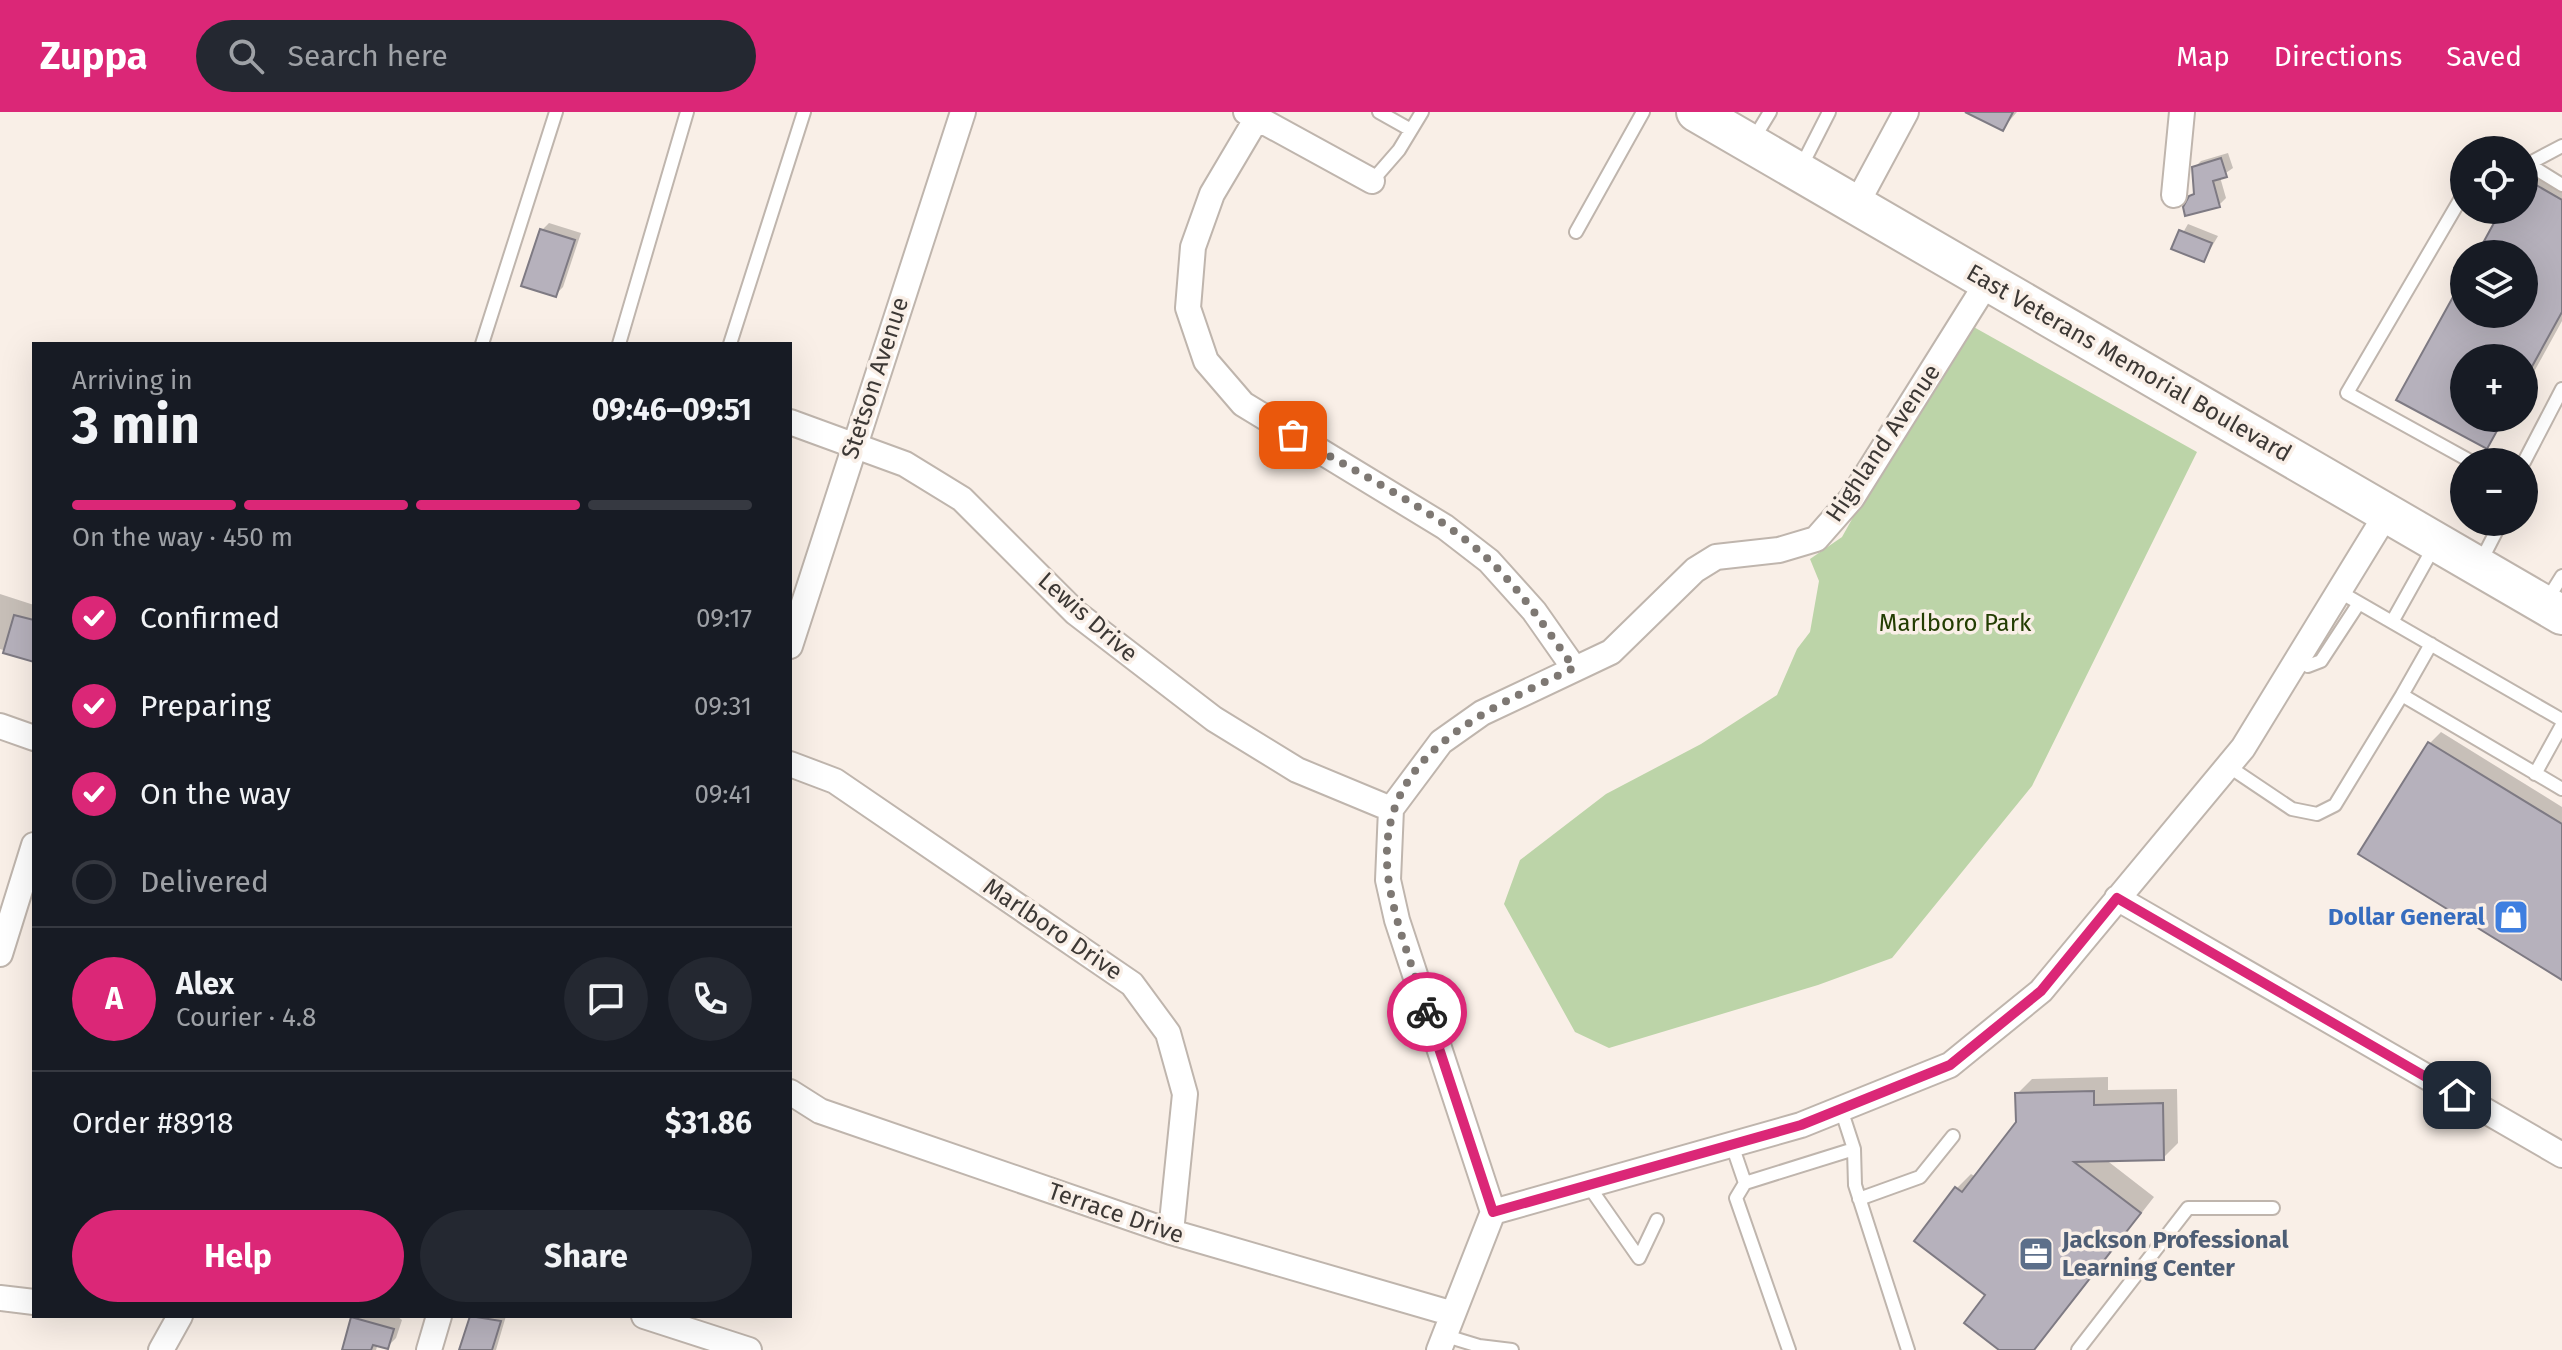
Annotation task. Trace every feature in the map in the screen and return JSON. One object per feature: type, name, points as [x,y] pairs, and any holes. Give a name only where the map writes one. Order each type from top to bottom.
[{"type":"main road","name":"East Veterans Memorial Boulevard","points":[[1696,112],[2478,566],[2556,598]]},
{"type":"street","name":"Stetson Avenue","points":[[792,640],[963,112]]},
{"type":"street","points":[[1856,205],[1906,112]]},
{"type":"street","points":[[2174,195],[2182,112]]},
{"type":"street","points":[[1372,181],[1252,115],[1212,194],[1193,247],[1188,308],[1206,361],[1243,404],[1445,527],[1489,561],[1534,611],[1574,668]]},
{"type":"street","name":"Highland Avenue","points":[[1391,809],[1412,776],[1441,742],[1482,713],[1611,652],[1695,570],[1716,557],[1779,550],[1816,539],[1852,498],[1988,281]]},
{"type":"street","name":"Lewis Drive","points":[[792,423],[905,464],[962,499],[1076,613],[1214,719],[1297,770],[1391,809]]},
{"type":"street","points":[[1493,1212],[1801,1125],[1950,1065],[2041,991],[2228,766],[2298,660],[2350,597],[2387,513]]},
{"type":"street","points":[[0,726],[32,737]]},
{"type":"street","name":"Marlboro Drive","points":[[792,765],[835,781],[1132,984],[1168,1033],[1185,1094],[1171,1232]]},
{"type":"street","points":[[1391,809],[1388,880],[1397,920],[1493,1212],[1444,1333]]},
{"type":"street","points":[[0,954],[32,851]]},
{"type":"street","points":[[2117,898],[2562,1155]]},
{"type":"street","name":"Terrace Drive","points":[[792,1093],[820,1111],[1171,1232],[1444,1333]]},
{"type":"street","points":[[0,1298],[32,1302]]},
{"type":"street","points":[[161,1350],[178,1318]]},
{"type":"street","points":[[429,1350],[438,1318]]},
{"type":"street","points":[[650,1318],[749,1350]]},
{"type":"lane","points":[[483,342],[556,112]]},
{"type":"lane","points":[[620,342],[687,112]]},
{"type":"lane","points":[[731,342],[804,112]]},
{"type":"lane","points":[[1379,112],[1411,130]]},
{"type":"lane","points":[[1372,181],[1422,112]]},
{"type":"lane","points":[[1576,232],[1643,112]]},
{"type":"lane","points":[[1751,144],[1770,112]]},
{"type":"lane","points":[[1798,171],[1829,112]]},
{"type":"lane","points":[[2538,158],[2562,146]]},
{"type":"lane","points":[[2538,171],[2562,185]]},
{"type":"lane","points":[[2450,217],[2347,393],[2450,450]]},
{"type":"lane","points":[[2531,448],[2562,389]]},
{"type":"lane","points":[[2478,566],[2494,536]]},
{"type":"lane","points":[[2392,622],[2437,542]]},
{"type":"lane","points":[[2350,597],[2562,723],[2535,774]]},
{"type":"lane","points":[[2228,766],[2292,809],[2317,814],[2335,805],[2431,644]]},
{"type":"lane","points":[[2402,695],[2562,789]]},
{"type":"lane","points":[[1841,1109],[1854,1149],[1855,1185],[1908,1350]]},
{"type":"lane","points":[[1859,1199],[1920,1177],[1953,1136]]},
{"type":"lane","points":[[1732,1145],[1745,1183]]},
{"type":"lane","points":[[1789,1350],[1736,1198],[1745,1183],[1854,1149]]},
{"type":"lane","points":[[1588,1185],[1639,1258],[1657,1220]]},
{"type":"lane","points":[[2078,1350],[2188,1208],[2273,1208]]},
{"type":"lane","points":[[1444,1333],[1478,1348],[1512,1350]]},
{"type":"green space","name":"Marlboro Park","points":[[1963,321],[2197,452],[2032,786],[1892,958],[1818,985],[1609,1048],[1575,1032],[1504,904],[1520,860],[1606,794],[1701,744],[1777,695],[1797,649],[1810,632],[1819,581],[1810,559],[1842,537]]},
{"type":"building","points":[[1965,112],[2013,112],[2003,131]]},
{"type":"building","points":[[2221,158],[2227,177],[2213,181],[2220,207],[2185,216],[2183,207],[2189,196],[2194,194],[2192,167]]},
{"type":"building","points":[[2538,186],[2562,200],[2562,312],[2538,356],[2538,344],[2450,344],[2450,429],[2396,400],[2450,302],[2450,328],[2538,328],[2538,240],[2485,240],[2493,224],[2538,224]]},
{"type":"building","points":[[540,229],[575,240],[556,297],[521,286]]},
{"type":"building","points":[[2179,230],[2212,243],[2204,262],[2171,249]]},
{"type":"building","points":[[2455,432],[2496,432],[2485,448]]},
{"type":"building","points":[[14,615],[32,620],[32,661],[3,653]]},
{"type":"building","name":"Dollar General","points":[[2428,742],[2562,824],[2562,980],[2358,854]]},
{"type":"building","points":[[2094,1091],[2094,1105],[2163,1103],[2164,1160],[2074,1162],[2141,1213],[2034,1350],[1999,1350],[1964,1323],[1985,1295],[1914,1241],[1955,1187],[1962,1192],[2016,1122],[2015,1093]]},
{"type":"building","points":[[351,1318],[394,1329],[388,1349],[373,1345],[371,1350],[342,1350]]},
{"type":"building","points":[[469,1318],[501,1321],[492,1350],[459,1350]]},
{"type":"way so far","points":[[1293,435],[1445,527],[1489,561],[1534,611],[1574,668],[1482,713],[1441,742],[1412,776],[1391,809],[1388,880],[1397,920],[1427,1012]]},
{"type":"place","name":"Dollar General","points":[[2511,917]]},
{"type":"place","name":"Jackson Professional Learning Center","points":[[2036,1254]]},
{"type":"route","points":[[1427,1012],[1493,1212],[1801,1125],[1950,1065],[2041,991],[2117,898],[2457,1095]]}]
